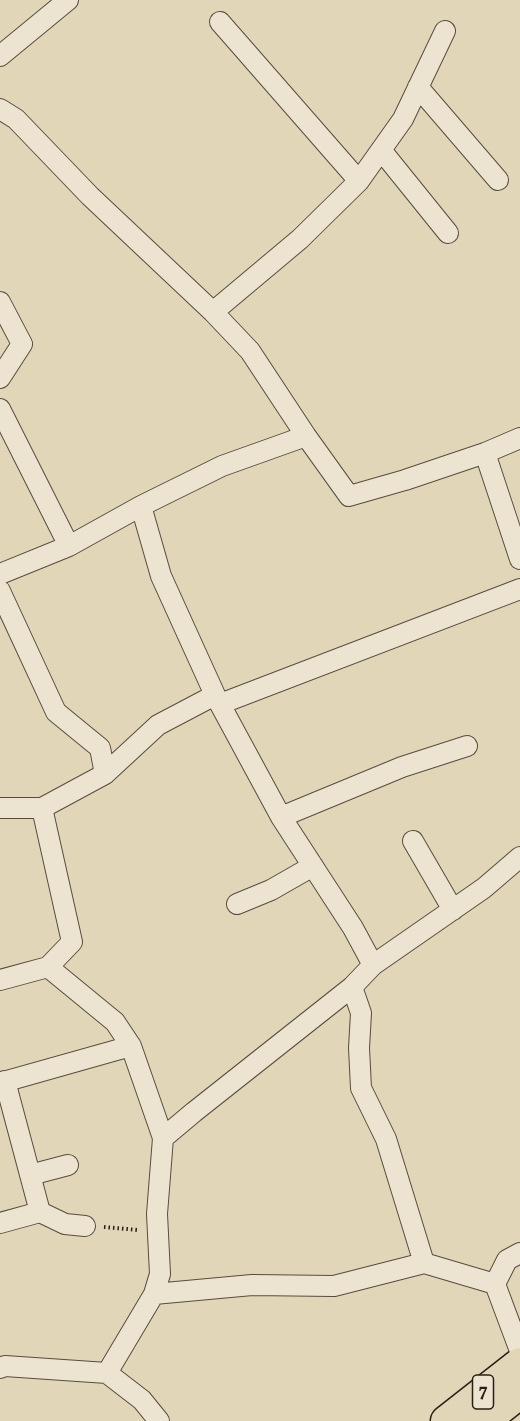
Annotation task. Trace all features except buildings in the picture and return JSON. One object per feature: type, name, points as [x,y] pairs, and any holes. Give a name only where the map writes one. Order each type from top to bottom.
[{"type":"main road","name":"7","points":[[446,1421],[520,1363]]},
{"type":"main road","name":"7","points":[[485,1421],[520,1393]]},
{"type":"street","points":[[0,56],[68,0]]},
{"type":"street","points":[[220,22],[359,181]]},
{"type":"street","points":[[213,312],[300,239],[359,181],[403,118],[446,31]]},
{"type":"street","points":[[418,87],[498,180]]},
{"type":"street","points":[[0,109],[16,119],[90,196],[213,312],[250,351],[349,496],[485,453],[520,438]]},
{"type":"street","points":[[381,150],[448,233]]},
{"type":"street","points":[[0,302],[22,344],[0,378]]},
{"type":"street","points":[[0,409],[69,546]]},
{"type":"street","points":[[0,574],[69,546],[141,506],[222,466],[306,436]]},
{"type":"street","points":[[485,453],[520,559]]},
{"type":"street","points":[[141,506],[161,576],[218,700],[280,817],[352,928],[373,965]]},
{"type":"street","points":[[0,808],[42,808],[105,774],[158,726],[218,700],[520,589]]},
{"type":"street","points":[[0,591],[56,712],[100,748],[105,774]]},
{"type":"street","points":[[280,817],[402,767],[467,746]]},
{"type":"street","points":[[0,980],[48,967],[72,942],[42,808]]},
{"type":"street","points":[[413,841],[453,910]]},
{"type":"street","points":[[163,1138],[352,987],[373,965],[484,888],[520,857]]},
{"type":"street","points":[[237,904],[271,890],[313,866]]},
{"type":"street","points":[[48,967],[115,1022],[131,1046],[163,1138],[157,1214],[160,1274],[154,1294],[107,1373]]},
{"type":"street","points":[[352,987],[361,1013],[359,1048],[362,1088],[386,1139],[424,1263]]},
{"type":"street","points":[[40,1212],[3,1082],[131,1046]]},
{"type":"street","points":[[30,1175],[68,1165]]},
{"type":"street","points":[[0,1223],[40,1212],[65,1224],[85,1226]]},
{"type":"street","points":[[520,1253],[507,1260],[495,1284],[520,1351]]},
{"type":"street","points":[[154,1294],[252,1285],[334,1286],[424,1263],[495,1284]]},
{"type":"street","points":[[2,1365],[107,1373],[142,1400],[159,1421]]},
{"type":"path","points":[[85,1226],[158,1232]]}]
